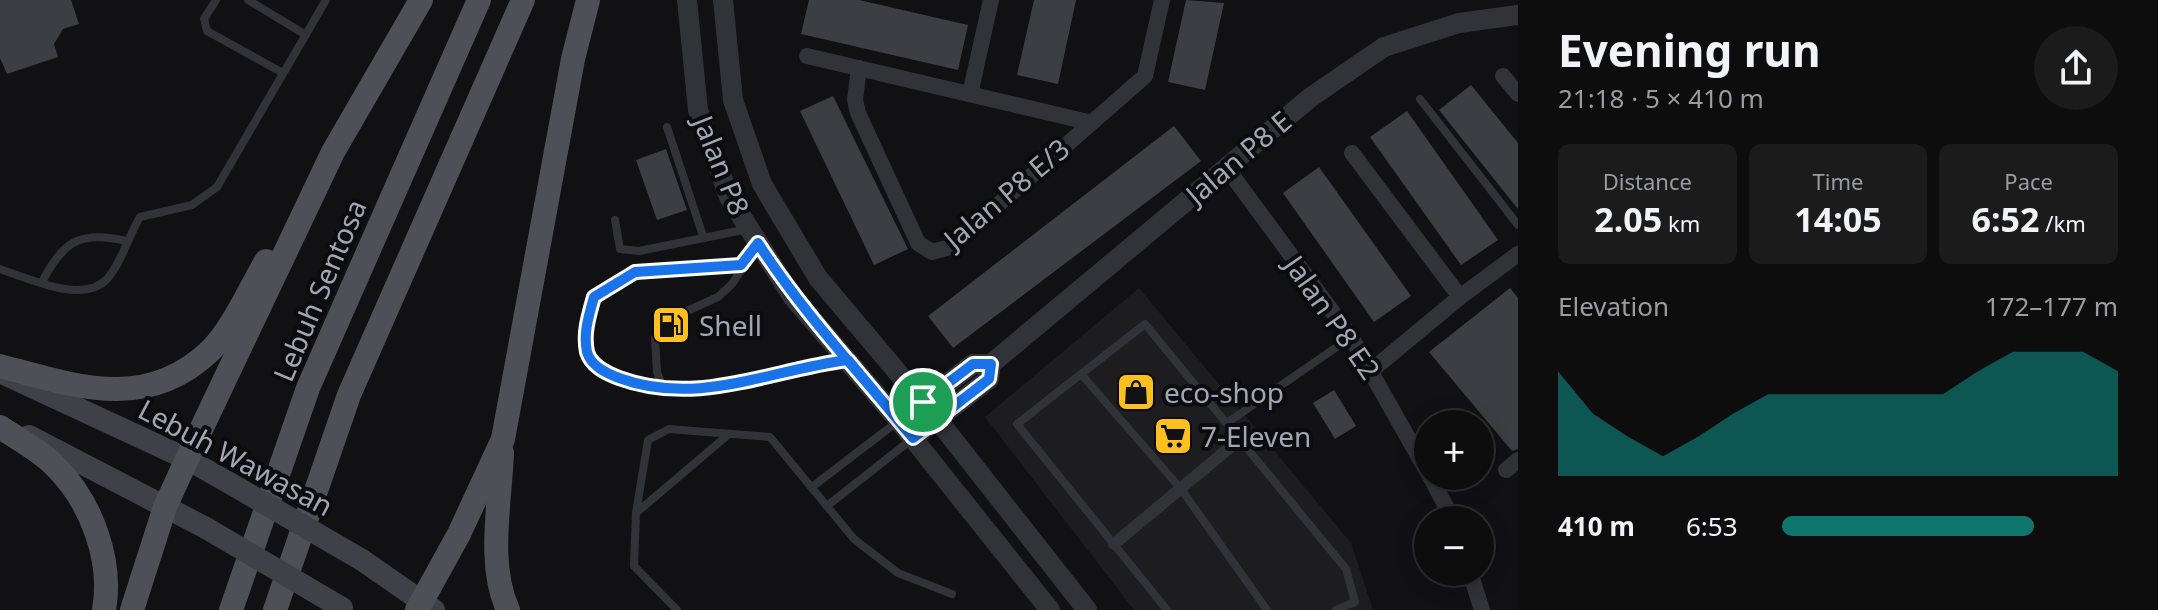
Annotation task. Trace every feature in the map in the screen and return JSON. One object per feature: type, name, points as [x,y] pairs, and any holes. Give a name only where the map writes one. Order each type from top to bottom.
[{"type":"main road","points":[[0,366],[79,387],[123,391],[177,376],[212,349],[333,152],[421,0]]},
{"type":"main road","name":"Lebuh Sentosa","points":[[231,610],[308,388],[479,0]]},
{"type":"main road","points":[[275,610],[349,395],[523,0]]},
{"type":"main road","points":[[508,610],[499,584],[497,563],[503,439],[573,59],[588,0]]},
{"type":"main road","points":[[132,610],[165,507],[333,152]]},
{"type":"main road","name":"Lebuh Wawasan","points":[[0,373],[187,459],[362,560],[424,607]]},
{"type":"main road","points":[[0,420],[206,528],[344,609]]},
{"type":"main road","points":[[0,427],[56,466],[87,507],[102,553],[104,610]]},
{"type":"main road","points":[[424,607],[503,439]]},
{"type":"street","name":"Jalan P8","points":[[687,0],[698,110],[729,197],[792,296],[913,438],[1050,610]]},
{"type":"street","name":"Jalan P8","points":[[723,0],[733,100],[762,184],[818,278],[937,419],[1087,610]]},
{"type":"street","points":[[970,94],[991,0]]},
{"type":"street","name":"Jalan P8 E/3","points":[[859,68],[855,100],[858,113],[918,243],[932,252],[950,247],[1088,122],[1145,76],[1162,0]]},
{"type":"street","name":"Jalan P8 E","points":[[991,364],[1311,97],[1384,47],[1507,10]]},
{"type":"street","name":"Jalan P8 E/3","points":[[807,56],[1088,122]]},
{"type":"street","points":[[1503,76],[1518,94]]},
{"type":"street","points":[[1352,153],[1460,297]]},
{"type":"street","name":"Jalan P8 E2","points":[[1226,167],[1351,337],[1414,447]]},
{"type":"street","points":[[1372,370],[1460,297],[1518,254]]},
{"type":"street","points":[[899,421],[973,364],[991,364],[989,379],[913,438]]},
{"type":"street","points":[[1114,544],[1240,439]]},
{"type":"street","points":[[1474,586],[1482,610]]},
{"type":"lane","points":[[216,0],[204,19],[207,31],[283,73]]},
{"type":"lane","points":[[248,0],[306,35]]},
{"type":"lane","points":[[0,269],[76,289],[94,289],[109,277],[140,217],[192,205],[217,187],[326,0]]},
{"type":"lane","points":[[1420,99],[1518,225]]},
{"type":"lane","points":[[667,127],[703,236]]},
{"type":"lane","points":[[615,220],[620,249],[639,251],[703,236],[754,236],[732,284],[718,297],[687,311],[655,338],[657,372],[664,391]]},
{"type":"lane","points":[[42,282],[57,253],[82,238],[126,241]]},
{"type":"lane","points":[[741,265],[635,272],[594,297],[586,325],[587,354],[598,368],[664,391],[704,391],[799,366],[848,360]]},
{"type":"lane","points":[[1167,610],[1017,424],[1145,324],[1346,569],[1355,602],[1336,610]]},
{"type":"lane","points":[[1227,423],[1351,337]]},
{"type":"lane","points":[[1081,374],[1181,489],[1267,610]]},
{"type":"lane","points":[[812,487],[899,421]]},
{"type":"lane","points":[[677,610],[634,566],[636,513],[648,440],[669,429],[770,437],[854,539],[898,573],[952,594]]},
{"type":"lane","points":[[636,513],[729,434]]},
{"type":"lane","points":[[827,506],[913,438]]},
{"type":"shaded area","points":[[1139,288],[1351,543],[1373,610],[1134,610],[985,417]]},
{"type":"building","points":[[0,0],[71,0],[79,24],[63,29],[54,44],[58,57],[7,74],[0,58]]},
{"type":"building","points":[[809,0],[859,0],[968,25],[958,70],[801,34]]},
{"type":"building","points":[[1034,0],[1076,0],[1058,84],[1017,75]]},
{"type":"building","points":[[1186,0],[1224,3],[1205,90],[1168,82]]},
{"type":"building","points":[[1471,85],[1518,143],[1518,209],[1439,110]]},
{"type":"building","points":[[833,96],[908,249],[874,265],[800,111]]},
{"type":"building","points":[[1407,111],[1498,240],[1461,265],[1370,137]]},
{"type":"building","points":[[1174,126],[1201,161],[953,348],[928,316]]},
{"type":"building","points":[[666,149],[687,210],[657,220],[636,160]]},
{"type":"building","points":[[1319,167],[1411,296],[1374,322],[1283,193]]},
{"type":"building","points":[[1510,288],[1518,298],[1518,449],[1512,451],[1494,430],[1494,410],[1478,410],[1429,352]]},
{"type":"building","points":[[1334,390],[1356,426],[1335,439],[1313,403]]},
{"type":"place","name":"Shell","points":[[671,325]]},
{"type":"place","name":"eco-shop","points":[[1136,392]]},
{"type":"place","name":"7-Eleven","points":[[1173,436]]},
{"type":"route","points":[[923,402],[899,421],[848,360],[792,296],[758,243],[741,265],[635,272],[594,297],[586,325],[587,354],[598,368],[664,391],[704,391],[799,366],[848,360],[913,438],[989,379],[991,364],[973,364],[923,402]]}]
